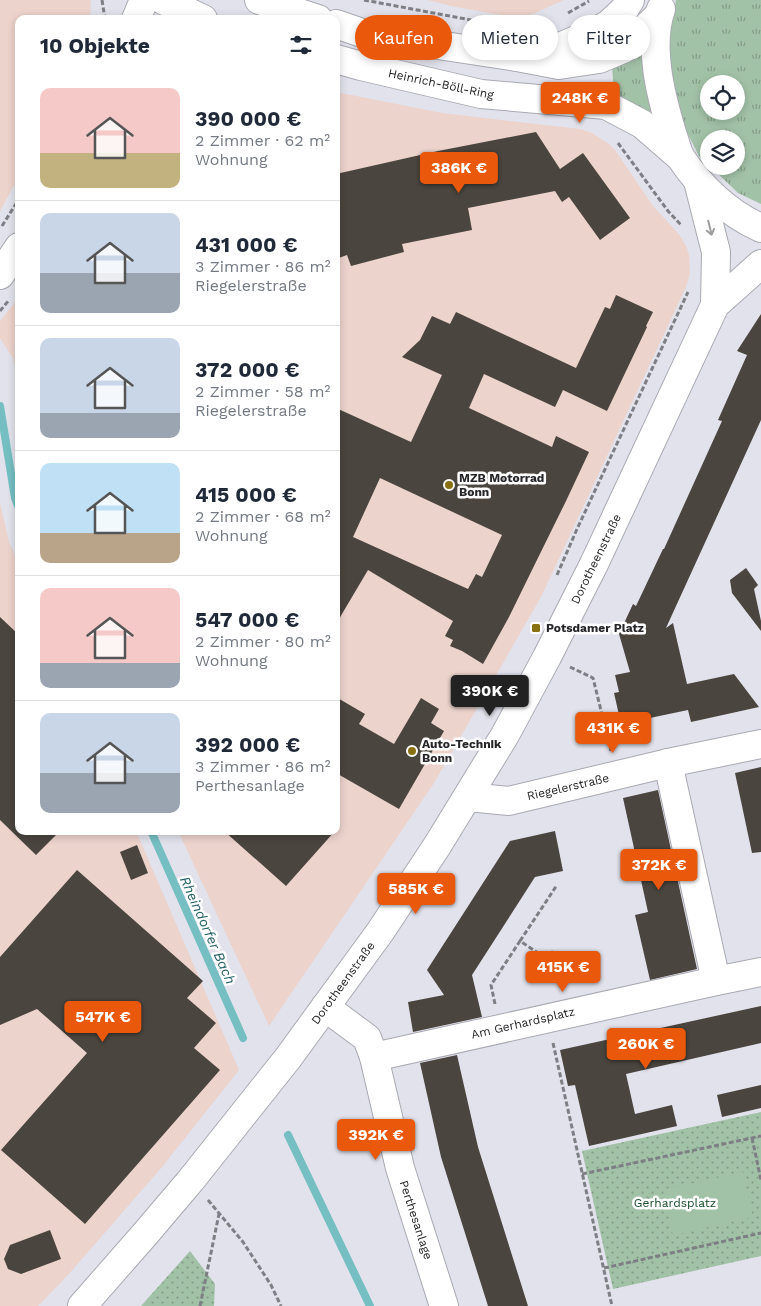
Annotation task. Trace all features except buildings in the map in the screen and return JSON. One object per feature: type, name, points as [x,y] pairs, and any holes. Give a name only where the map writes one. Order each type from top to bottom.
[{"type":"street","points":[[138,15],[144,0]]},
{"type":"street","points":[[163,0],[195,15]]},
{"type":"street","points":[[259,0],[306,15]]},
{"type":"street","points":[[558,48],[609,24],[624,10],[630,0]]},
{"type":"street","points":[[533,60],[559,65],[599,59],[626,48],[661,8]]},
{"type":"street","points":[[661,8],[656,60],[658,79],[669,124],[680,157],[698,181],[728,209],[761,228]]},
{"type":"street","points":[[340,25],[365,34],[462,49]]},
{"type":"street","name":"Heinrich-Böll-Ring","points":[[340,60],[481,94],[606,105],[642,124],[680,157]]},
{"type":"street","name":"Dorotheenstraße","points":[[698,181],[716,252],[715,305]]},
{"type":"street","points":[[0,275],[15,253]]},
{"type":"street","name":"Dorotheenstraße","points":[[82,1306],[191,1180],[288,1058],[385,924],[437,846],[505,735],[547,657],[594,564],[715,305],[761,264]]},
{"type":"street","name":"Riegelerstraße","points":[[468,797],[509,801],[668,763],[761,744]]},
{"type":"street","points":[[668,763],[716,980]]},
{"type":"street","name":"Am Gerhardsplatz","points":[[374,1057],[716,980],[761,972]]},
{"type":"street","name":"Perthesanlage","points":[[326,1007],[367,1038],[374,1057],[400,1168],[444,1306]]},
{"type":"path","points":[[102,0],[105,15]]},
{"type":"path","points":[[364,0],[462,18]]},
{"type":"path","points":[[564,15],[589,1]]},
{"type":"path","points":[[614,136],[668,211],[681,225]]},
{"type":"path","points":[[0,229],[15,205]]},
{"type":"path","points":[[555,580],[576,530],[690,287]]},
{"type":"path","points":[[547,657],[594,678],[617,775]]},
{"type":"path","points":[[516,1025],[514,1010],[505,1012],[503,1004],[495,1006],[491,985],[557,885]]},
{"type":"path","points":[[520,941],[541,955],[553,952]]},
{"type":"path","points":[[547,1018],[612,1306]]},
{"type":"path","points":[[582,1174],[761,1136]]},
{"type":"path","points":[[752,1138],[761,1180]]},
{"type":"path","points":[[191,1180],[242,1242],[271,1284],[281,1306]]},
{"type":"path","points":[[200,1306],[219,1214]]},
{"type":"path","points":[[604,1268],[761,1233]]},
{"type":"shaded area","points":[[0,0],[90,0],[90,15],[15,15],[15,183],[0,211]]},
{"type":"shaded area","points":[[428,0],[564,0],[531,15],[500,15]]},
{"type":"shaded area","points":[[340,93],[442,113],[580,129],[592,133],[615,150],[653,206],[679,234],[689,256],[690,273],[686,287],[541,597],[434,783],[269,1026],[180,835],[340,835]]},
{"type":"shaded area","points":[[15,302],[15,370],[13,358],[0,338],[0,321]]},
{"type":"shaded area","points":[[0,503],[9,542],[15,555],[15,835],[138,835],[239,1070],[162,1167],[68,1275],[38,1306],[0,1306]]},
{"type":"green space","points":[[676,0],[761,0],[761,204],[738,193],[719,175],[745,175],[745,130],[700,130],[700,157],[674,107],[666,53]]},
{"type":"green space","points":[[620,60],[645,60],[656,118],[614,96],[612,65]]},
{"type":"green space","name":"Gerhardsplatz","points":[[761,1112],[761,1256],[613,1289],[582,1151]]},
{"type":"green space","points":[[743,1172],[753,1217],[673,1235],[663,1190]]},
{"type":"green space","points":[[190,1251],[215,1284],[214,1306],[141,1306]]},
{"type":"waterway","name":"Rheindorfer Bach","points":[[0,406],[15,498]]},
{"type":"waterway","name":"Rheindorfer Bach","points":[[153,835],[243,1038]]},
{"type":"waterway","name":"Rheindorfer Bach","points":[[288,1135],[370,1306]]},
{"type":"place","name":"MZB Motorrad Bonn","points":[[449,485]]},
{"type":"place","name":"Potsdamer Platz","points":[[536,628]]},
{"type":"place","name":"Auto-Technik Bonn","points":[[412,751]]}]
